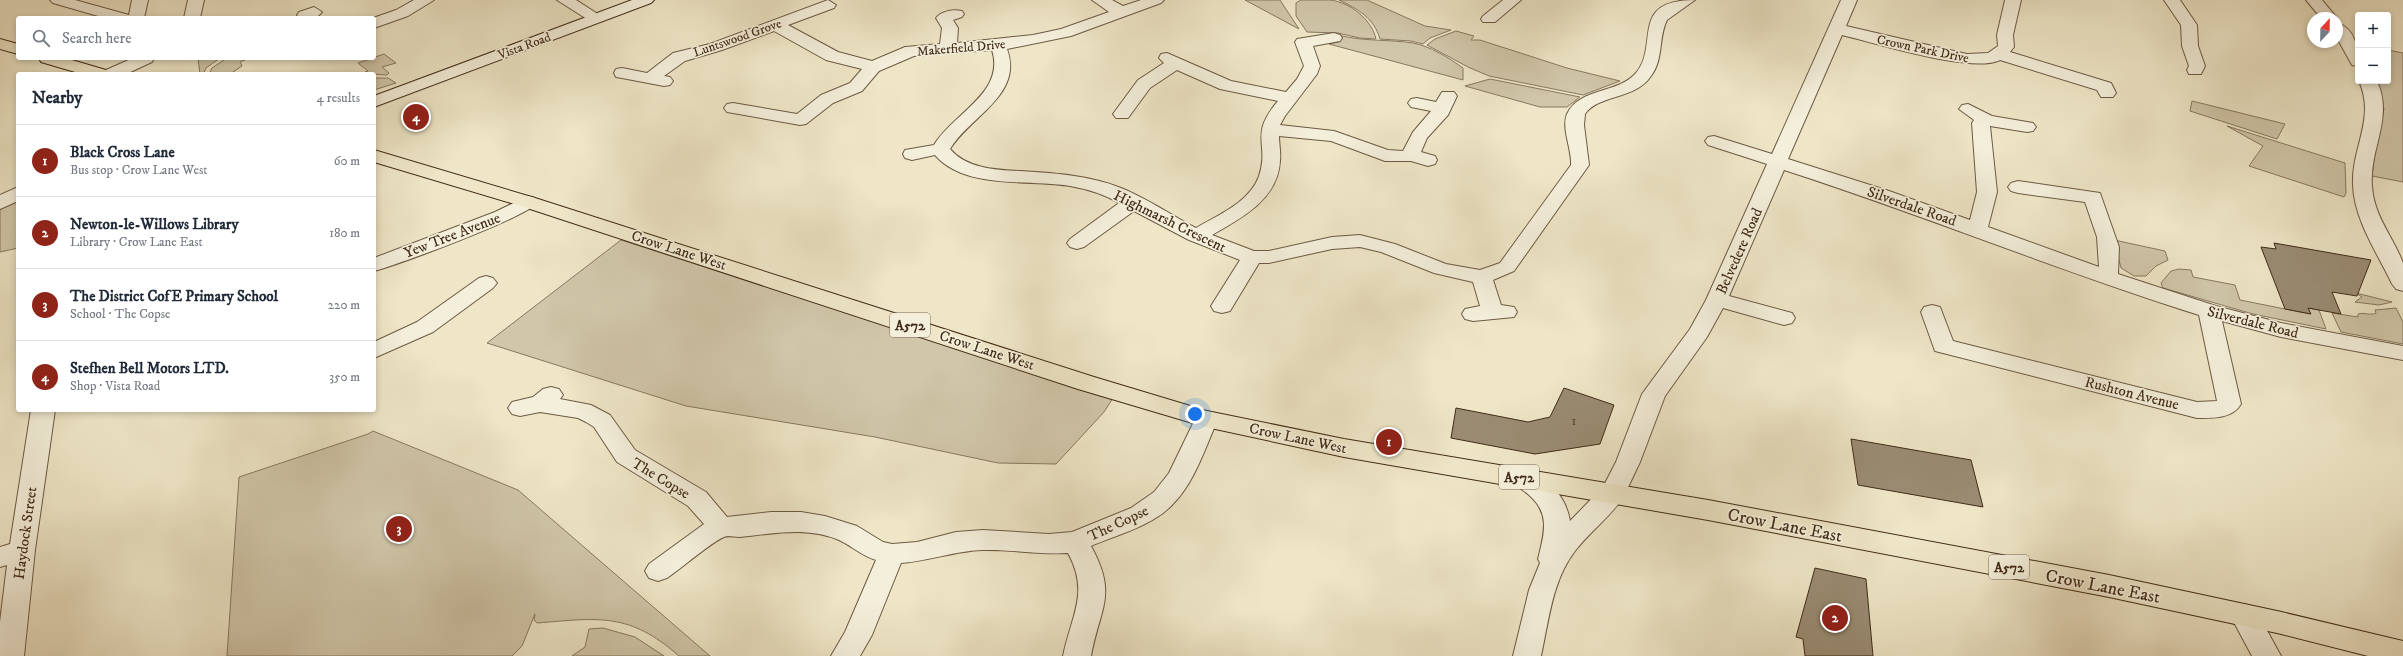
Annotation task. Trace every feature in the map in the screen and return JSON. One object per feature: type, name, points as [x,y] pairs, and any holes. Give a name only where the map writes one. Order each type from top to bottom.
[{"type":"main road","points":[[0,44],[16,48]]},
{"type":"main road","points":[[54,60],[93,72]]},
{"type":"main road","name":"Crow Lane West","points":[[376,157],[528,202],[1078,380],[1206,419],[1344,448],[1613,493]]},
{"type":"main road","name":"Crow Lane East","points":[[1613,493],[2102,585],[2244,615],[2403,654]]},
{"type":"street","points":[[64,2],[89,0]]},
{"type":"street","points":[[136,16],[140,0]]},
{"type":"street","points":[[192,16],[196,0]]},
{"type":"street","points":[[376,21],[402,14],[426,0]]},
{"type":"street","points":[[565,0],[596,18]]},
{"type":"street","name":"Vista Road","points":[[376,101],[646,0]]},
{"type":"street","points":[[1100,0],[1122,12]]},
{"type":"street","name":"Makerfield Drive","points":[[733,108],[800,120],[827,99],[856,87],[874,67],[910,51],[998,45],[1065,33],[1156,0]]},
{"type":"street","points":[[1489,19],[1513,0]]},
{"type":"street","points":[[1490,312],[1482,277],[1507,267],[1580,165],[1582,156],[1574,122],[1576,113],[1595,100],[1623,90],[1638,81],[1647,69],[1654,55],[1658,22],[1663,15],[1686,0]]},
{"type":"street","name":"Belvedere Road","points":[[1546,580],[1564,547],[1582,525],[1613,493],[1628,462],[1654,394],[1698,332],[1717,300],[1849,0]]},
{"type":"street","points":[[2013,0],[2005,35],[2006,47],[1999,54],[2107,88]]},
{"type":"street","points":[[2172,0],[2189,25],[2190,46],[2197,66],[2196,71]]},
{"type":"street","points":[[2314,0],[2324,12]]},
{"type":"street","points":[[64,2],[116,16]]},
{"type":"street","name":"Luntswood Grove","points":[[650,78],[679,57],[716,47],[836,5]]},
{"type":"street","points":[[944,17],[950,28],[948,48]]},
{"type":"street","points":[[776,25],[832,56],[874,67]]},
{"type":"street","name":"Crown Park Drive","points":[[1837,29],[1957,58],[1985,59],[1999,54]]},
{"type":"street","points":[[2343,35],[2355,55]]},
{"type":"street","points":[[1196,236],[1243,208],[1263,188],[1271,167],[1272,122],[1289,98],[1305,82],[1312,66],[1300,37],[1334,38]]},
{"type":"street","points":[[912,154],[940,149],[952,132],[994,93],[1001,81],[1004,61],[998,45]]},
{"type":"street","points":[[116,72],[142,60]]},
{"type":"street","points":[[1142,118],[1119,119],[1144,84],[1171,61],[1226,85],[1289,98]]},
{"type":"street","points":[[622,74],[667,81]]},
{"type":"street","points":[[2369,84],[2375,104],[2362,174],[2364,196],[2375,228],[2403,284]]},
{"type":"street","points":[[376,104],[402,91]]},
{"type":"street","name":"Vista Road","points":[[376,98],[402,91]]},
{"type":"street","points":[[1410,155],[1419,136],[1439,115],[1445,101],[1417,103]]},
{"type":"street","points":[[1968,109],[1987,120],[2027,127]]},
{"type":"street","points":[[1977,230],[1987,192],[1981,123],[1987,120]]},
{"type":"street","points":[[1271,130],[1323,134],[1344,139],[1385,155],[1405,157],[1410,155],[1428,160]]},
{"type":"street","name":"Silverdale Road","points":[[1714,141],[1882,195],[2107,277],[2209,312],[2281,330],[2403,353]]},
{"type":"street","name":"Highmarsh Crescent","points":[[940,149],[951,162],[962,167],[1005,176],[1082,182],[1114,192],[1196,236],[1252,257],[1269,257],[1332,243],[1360,241],[1388,248],[1441,269],[1482,277]]},
{"type":"street","points":[[2018,187],[2093,197],[2109,246],[2111,266],[2107,277]]},
{"type":"street","points":[[0,202],[16,194]]},
{"type":"street","name":"Yew Tree Avenue","points":[[376,264],[502,216],[528,202]]},
{"type":"street","points":[[1077,243],[1133,202]]},
{"type":"street","points":[[1222,306],[1252,257]]},
{"type":"street","points":[[376,350],[425,327],[486,283]]},
{"type":"street","points":[[1717,300],[1784,318]]},
{"type":"street","name":"Rushton Avenue","points":[[1932,312],[1943,354],[2197,410],[2213,411],[2225,408],[2229,404],[2209,312]]},
{"type":"street","name":"The Copse","points":[[537,402],[583,411],[602,421],[626,456],[696,499],[720,526],[738,527],[771,522],[801,522],[848,533],[876,550],[892,554],[917,552],[956,542],[984,540],[1050,544],[1076,542],[1140,515],[1163,499],[1180,477],[1206,419]]},
{"type":"street","name":"Haydock Street","points":[[10,656],[11,554],[43,412]]},
{"type":"street","points":[[1523,478],[1541,489],[1550,498],[1558,519],[1558,529],[1527,656]]},
{"type":"street","points":[[658,571],[720,526]]},
{"type":"street","name":"The Copse","points":[[1076,542],[1092,579],[1091,600],[1080,636],[1077,656]]},
{"type":"street","points":[[845,656],[858,635],[862,622],[892,554]]},
{"type":"street","points":[[2244,615],[2267,656]]},
{"type":"shaded area","points":[[1245,0],[1280,0],[1299,29]]},
{"type":"shaded area","points":[[1301,0],[1330,0],[1345,4],[1365,19],[1374,32],[1376,39],[1360,38],[1338,33],[1307,32],[1296,16],[1296,3]]},
{"type":"shaded area","points":[[1339,0],[1367,0],[1425,26],[1451,30],[1430,38],[1423,44],[1411,41],[1380,39],[1374,25],[1364,15],[1353,7]]},
{"type":"shaded area","points":[[1456,31],[1474,36],[1471,40],[1480,40],[1567,68],[1620,81],[1583,95],[1489,76],[1468,67],[1427,45],[1435,39]]},
{"type":"shaded area","points":[[1338,35],[1358,39],[1413,43],[1426,47],[1446,56],[1463,68],[1463,80],[1329,44],[1339,42]]},
{"type":"shaded area","points":[[2391,51],[2403,53],[2403,182],[2372,176],[2377,135],[2384,109],[2375,84],[2391,84]]},
{"type":"shaded area","points":[[384,54],[396,63],[382,67],[389,73],[387,75],[376,74],[376,72],[365,72],[368,71],[358,63],[367,60],[376,60],[376,57]]},
{"type":"shaded area","points":[[198,60],[217,60],[206,68],[204,72],[200,72]]},
{"type":"shaded area","points":[[224,60],[244,60],[240,62],[242,66],[233,72],[210,72],[212,68]]},
{"type":"shaded area","points":[[376,78],[388,78],[396,83],[376,89]]},
{"type":"shaded area","points":[[1490,79],[1580,97],[1567,107],[1540,107],[1465,86]]},
{"type":"shaded area","points":[[2192,101],[2285,124],[2277,139],[2190,111]]},
{"type":"shaded area","points":[[2227,126],[2345,163],[2346,193],[2344,197],[2249,166],[2263,146]]},
{"type":"shaded area","points":[[16,200],[16,248],[0,252],[0,209]]},
{"type":"shaded area","points":[[621,240],[1113,398],[1104,412],[1056,464],[998,463],[875,437],[686,406],[487,343]]},
{"type":"shaded area","points":[[2114,240],[2165,251],[2168,260],[2156,266],[2146,276],[2134,276],[2121,268]]},
{"type":"shaded area","points":[[2179,269],[2191,270],[2193,277],[2235,285],[2240,300],[2310,314],[2308,308],[2319,310],[2326,329],[2253,314],[2163,288],[2161,283],[2171,271]]},
{"type":"shaded area","points":[[2356,293],[2392,302],[2379,305],[2355,302],[2362,297]]},
{"type":"shaded area","points":[[2396,308],[2403,322],[2403,344],[2341,332],[2332,313],[2358,317],[2358,314],[2374,314],[2376,313],[2375,310]]},
{"type":"shaded area","points":[[373,431],[518,490],[710,656],[679,656],[661,642],[644,632],[628,625],[612,621],[578,620],[537,623],[534,620],[535,614],[522,646],[512,656],[227,656],[239,477],[368,434]]},
{"type":"shaded area","points":[[603,628],[635,637],[664,656],[572,656],[585,647],[589,629]]},
{"type":"building","points":[[2274,243],[2371,260],[2357,296],[2332,292],[2341,314],[2308,308],[2311,314],[2285,309],[2261,247],[2276,249]]},
{"type":"building","points":[[1564,388],[1614,405],[1600,444],[1535,454],[1451,438],[1456,408],[1528,422],[1550,417]]},
{"type":"building","points":[[1851,439],[1971,460],[1983,507],[1858,485]]},
{"type":"building","points":[[1815,568],[1866,579],[1873,656],[1805,656],[1803,639],[1796,637]]},
{"type":"place","name":"Stefhen Bell Motors LTD.","points":[[416,117]]},
{"type":"place","name":"Black Cross Lane","points":[[1389,442]]},
{"type":"place","name":"The District CofE Primary School","points":[[399,529]]},
{"type":"place","name":"Newton-le-Willows Library","points":[[1835,618]]}]
